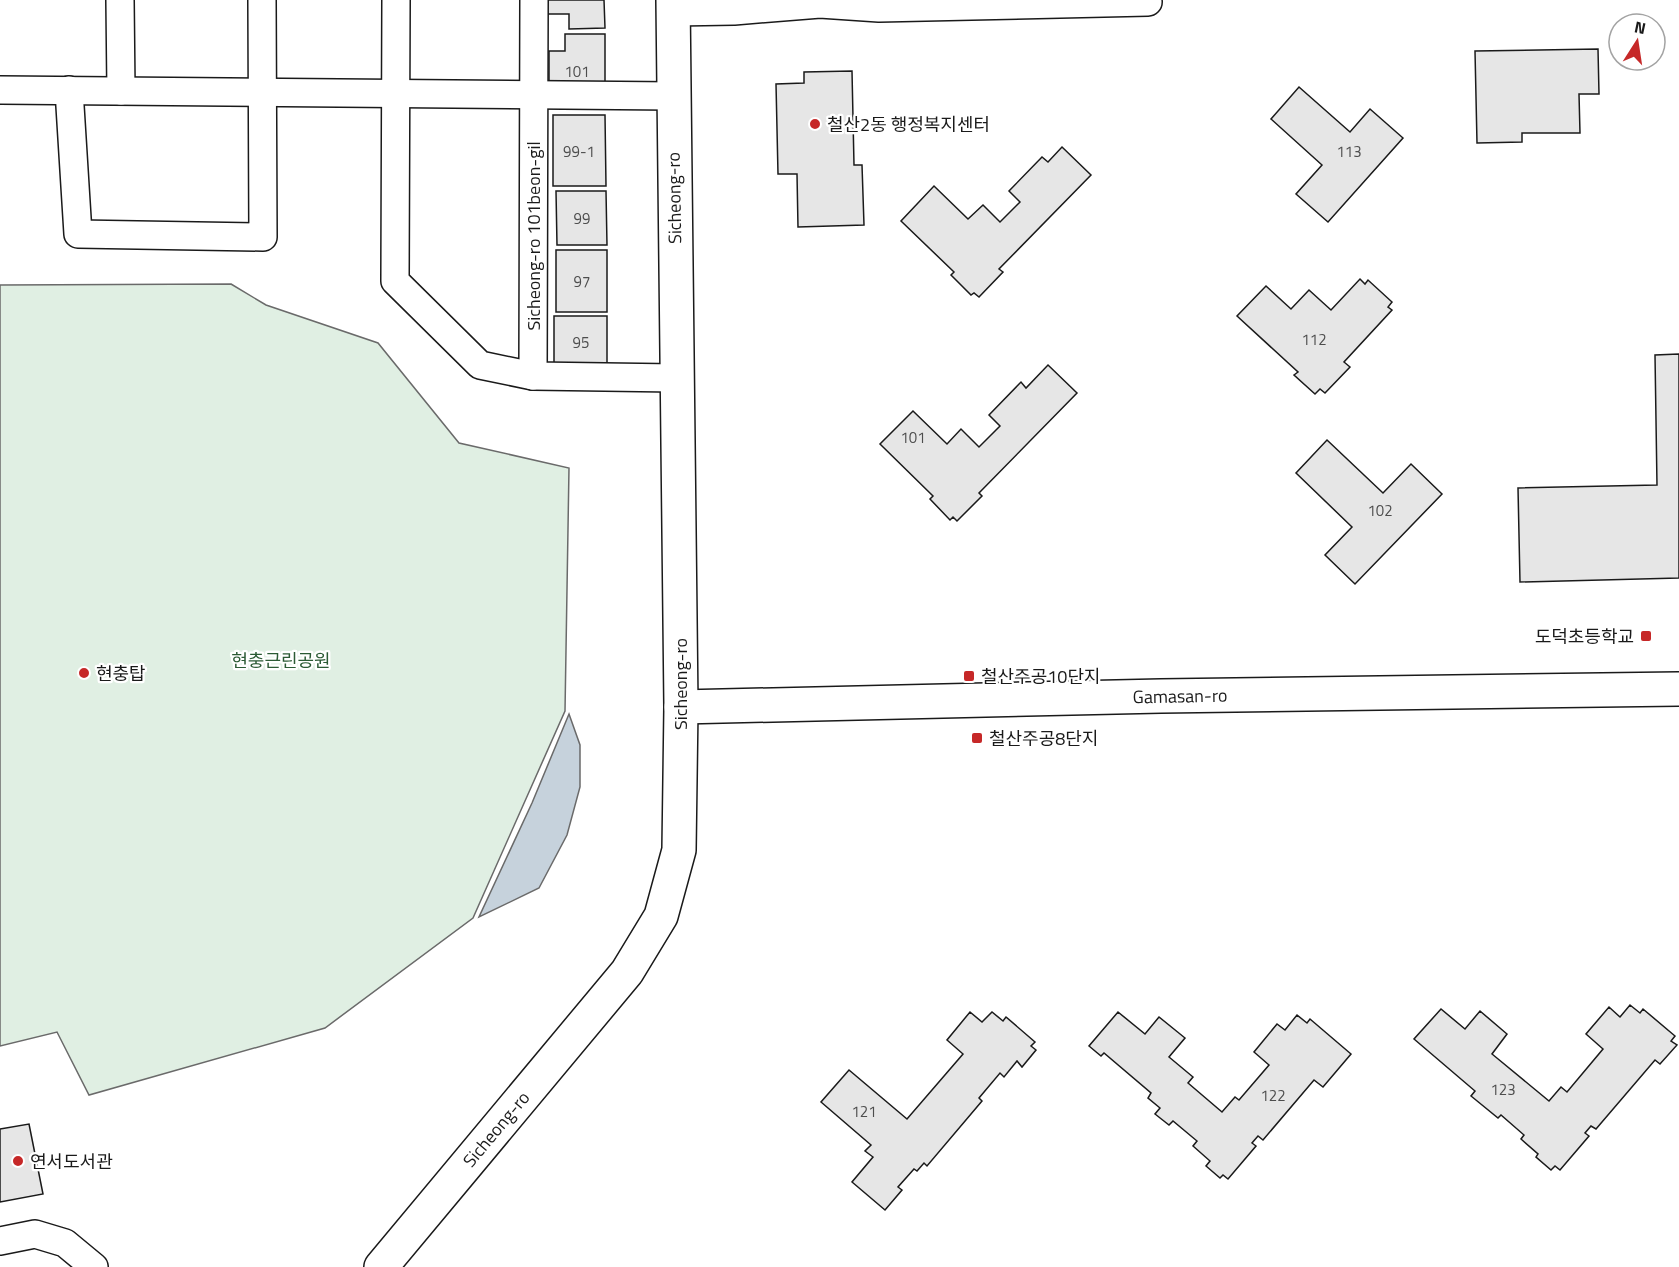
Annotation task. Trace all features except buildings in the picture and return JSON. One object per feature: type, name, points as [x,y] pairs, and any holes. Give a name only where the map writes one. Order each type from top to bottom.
[{"type":"main road","name":"Sicheong-ro","points":[[381,1267],[627,972],[661,916],[679,850],[681,707],[673,6]]},
{"type":"main road","name":"Gamasan-ro","points":[[681,707],[1161,696],[1679,689]]},
{"type":"street","points":[[120,0],[121,91]]},
{"type":"street","points":[[69,90],[78,234],[263,237],[262,0]]},
{"type":"street","points":[[396,0],[395,281],[480,365],[533,376],[676,378]]},
{"type":"street","name":"Sicheong-ro 101beon-gil","points":[[533,376],[534,0]]},
{"type":"street","points":[[673,6],[734,11],[820,2],[879,8],[1048,2],[1148,2]]},
{"type":"street","points":[[0,90],[673,96]]},
{"type":"street","points":[[0,1241],[35,1234],[65,1243],[94,1267]]},
{"type":"green space","name":"현충근린공원","points":[[231,284],[266,305],[378,343],[459,443],[569,468],[565,711],[473,918],[325,1028],[89,1095],[57,1032],[0,1046],[0,285]]},
{"type":"shaded area","points":[[569,714],[580,745],[580,787],[567,835],[539,888],[479,917],[532,803]]},
{"type":"place","name":"철산2동 행정복지센터","points":[[815,124]]},
{"type":"place","name":"도덕초등학교","points":[[1646,636]]},
{"type":"place","name":"현충탑","points":[[84,673]]},
{"type":"place","name":"철산주공10단지","points":[[969,676]]},
{"type":"place","name":"철산주공8단지","points":[[977,738]]},
{"type":"place","name":"연서도서관","points":[[18,1161]]}]
